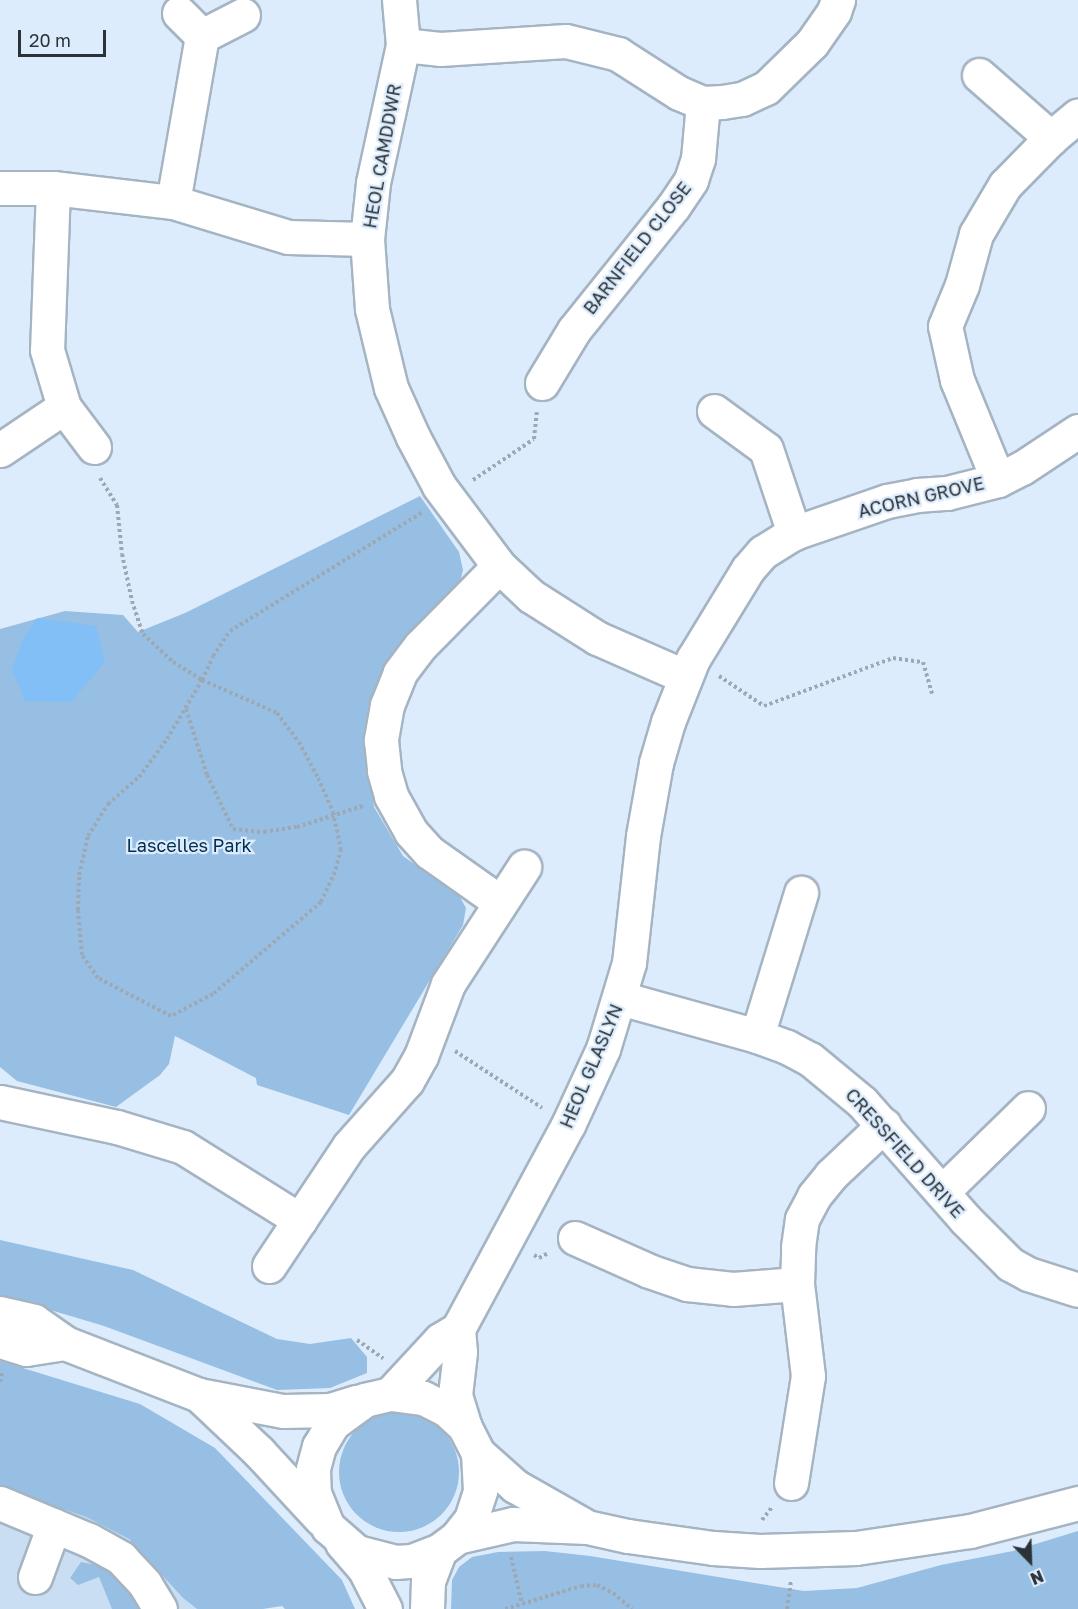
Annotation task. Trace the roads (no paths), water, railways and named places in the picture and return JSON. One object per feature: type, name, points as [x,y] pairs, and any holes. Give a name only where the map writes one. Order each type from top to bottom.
[{"type":"street","name":"HEOL CAMDDWR","points":[[399,0],[402,45],[373,183],[367,239],[372,309],[391,388],[413,437],[447,496],[499,566],[531,596],[597,638],[688,667]]},
{"type":"street","points":[[402,45],[440,49],[566,41],[618,54],[679,93],[703,103],[742,99],[766,88],[812,43],[834,11],[838,0]]},
{"type":"street","points":[[179,14],[202,36]]},
{"type":"street","points":[[202,36],[243,15]]},
{"type":"street","points":[[173,202],[202,36]]},
{"type":"street","points":[[979,75],[1051,138]]},
{"type":"street","name":"BARNFIELD CLOSE","points":[[542,383],[574,330],[673,207],[691,180],[698,159],[703,103]]},
{"type":"street","points":[[998,480],[957,380],[945,326],[962,285],[976,234],[1005,185],[1051,138],[1078,115]]},
{"type":"street","points":[[0,188],[53,188],[173,202],[288,237],[367,239]]},
{"type":"street","points":[[53,188],[47,350],[63,407],[94,447]]},
{"type":"street","points":[[0,450],[63,407]]},
{"type":"street","points":[[714,411],[766,449],[794,532]]},
{"type":"street","name":"ACORN GROVE","points":[[688,667],[748,569],[763,552],[794,532],[886,501],[917,495],[947,493],[998,480],[1022,468],[1078,431]]},
{"type":"street","points":[[499,566],[420,646],[400,673],[387,705],[381,740],[384,771],[391,796],[411,832],[429,852],[500,902]]},
{"type":"street","name":"HEOL GLASLYN","points":[[377,1397],[440,1340],[458,1329],[568,1125],[603,1049],[620,998],[634,932],[643,836],[656,763],[688,667]]},
{"type":"street","points":[[269,1266],[349,1146],[407,1081],[429,1034],[448,984],[524,867]]},
{"type":"street","points":[[757,1036],[801,893]]},
{"type":"street","name":"CRESSFIELD DRIVE","points":[[620,998],[757,1036],[787,1047],[810,1059],[847,1087],[1010,1264],[1028,1274],[1078,1290]]},
{"type":"street","points":[[0,1102],[117,1127],[183,1147],[300,1220]]},
{"type":"street","points":[[942,1192],[1028,1108]]},
{"type":"street","points":[[791,1483],[808,1376],[797,1284],[798,1247],[802,1219],[814,1196],[831,1175],[884,1125]]},
{"type":"street","points":[[575,1238],[649,1271],[687,1284],[734,1289],[797,1284]]},
{"type":"street","points":[[0,1313],[34,1321],[65,1343],[199,1395],[283,1411],[330,1410],[377,1397],[423,1398],[447,1410],[471,1440],[515,1486],[587,1527]]},
{"type":"street","points":[[427,1609],[428,1581],[448,1544],[471,1519],[480,1491],[471,1440],[455,1395],[460,1352],[458,1329]]},
{"type":"street","points":[[0,1341],[26,1349],[65,1343]]},
{"type":"street","points":[[199,1395],[259,1452],[333,1532],[363,1568],[385,1609]]},
{"type":"street","points":[[377,1397],[333,1423],[319,1446],[314,1469],[314,1493],[333,1532],[357,1552],[396,1562],[412,1560],[448,1544],[513,1524],[587,1527],[685,1545],[760,1551],[856,1548],[970,1531],[1078,1503]]},
{"type":"street","points":[[0,1503],[89,1540],[121,1558],[145,1584],[160,1609]]},
{"type":"street","points":[[35,1577],[54,1525]]},
{"type":"park label","name":"Lascelles Park","points":[[189,845]]}]
